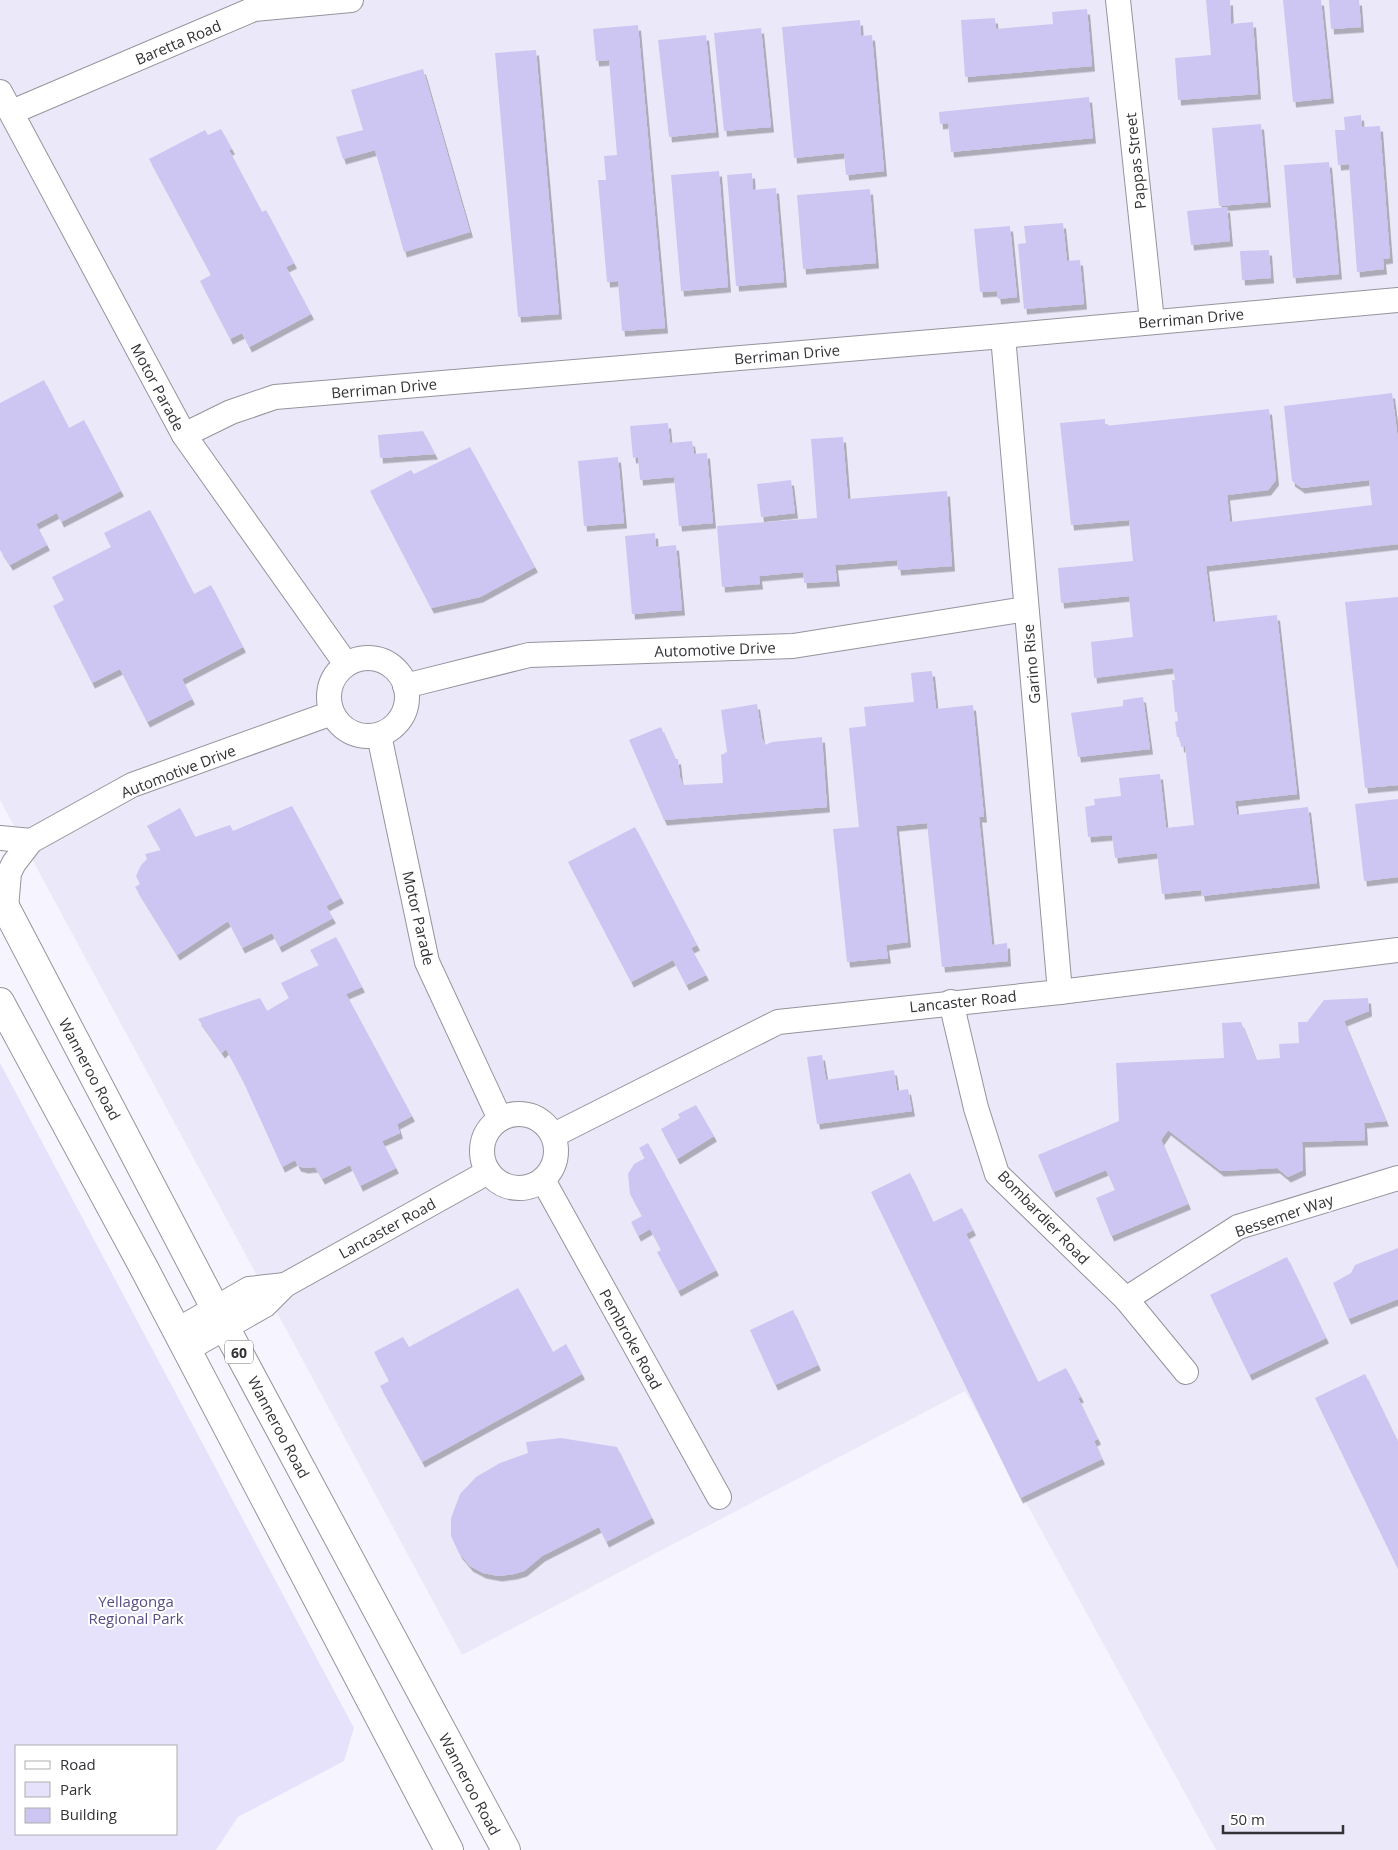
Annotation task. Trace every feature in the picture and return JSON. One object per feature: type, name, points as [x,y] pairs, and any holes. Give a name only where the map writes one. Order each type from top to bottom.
[{"type":"highway","name":"Wanneroo Road","points":[[3,902],[221,1318],[506,1850]]},
{"type":"highway","points":[[0,1002],[181,1340],[449,1850]]},
{"type":"street","name":"Baretta Road","points":[[12,112],[254,9],[351,0]]},
{"type":"street","name":"Pappas Street","points":[[1118,0],[1152,321]]},
{"type":"street","name":"Motor Parade","points":[[0,92],[184,436],[346,664]]},
{"type":"street","name":"Berriman Drive","points":[[184,436],[231,412],[275,397],[1002,336],[1398,300]]},
{"type":"street","name":"Garino Rise","points":[[1002,336],[1060,992]]},
{"type":"street","name":"Automotive Drive","points":[[405,686],[529,655],[793,646],[1026,609]]},
{"type":"street","points":[[360,659],[374,659],[388,663],[399,673],[405,686],[407,701],[403,716],[393,727],[379,735],[365,736],[351,733],[340,725],[332,714],[328,700],[330,686],[336,674],[346,664],[360,659]]},
{"type":"street","name":"Automotive Drive","points":[[3,902],[9,873],[14,863],[31,841],[132,785],[332,714]]},
{"type":"street","name":"Motor Parade","points":[[379,735],[427,962],[500,1119]]},
{"type":"street","points":[[0,838],[31,841]]},
{"type":"street","name":"Lancaster Road","points":[[554,1135],[778,1022],[951,1002],[1060,992],[1398,950]]},
{"type":"street","name":"Bombardier Road","points":[[951,1002],[976,1108],[998,1174],[1126,1299],[1186,1372]]},
{"type":"street","points":[[511,1114],[524,1114],[536,1117],[546,1124],[554,1135],[557,1147],[556,1160],[552,1171],[543,1180],[532,1186],[514,1188],[496,1181],[488,1172],[483,1161],[484,1137],[490,1127],[500,1119],[511,1114]]},
{"type":"street","name":"Lancaster Road","points":[[181,1340],[221,1318],[252,1288],[285,1285],[488,1172]]},
{"type":"street","name":"Bessemer Way","points":[[1126,1299],[1238,1227],[1398,1178]]},
{"type":"street","name":"Pembroke Road","points":[[543,1180],[719,1497]]},
{"type":"shaded area","points":[[0,0],[1398,0],[1398,1850],[1216,1850],[965,1391],[462,1655],[0,800]]},
{"type":"green space","name":"Yellagonga Regional Park","points":[[0,1063],[354,1728],[344,1761],[238,1817],[216,1850],[0,1850]]},
{"type":"building","points":[[1206,0],[1230,0],[1231,24],[1253,22],[1258,94],[1178,100],[1175,58],[1211,55]]},
{"type":"building","points":[[1283,0],[1321,0],[1331,98],[1293,102]]},
{"type":"building","points":[[1329,0],[1359,0],[1361,27],[1331,29]]},
{"type":"building","points":[[1087,9],[1092,66],[965,77],[961,20],[995,18],[996,29],[1053,24],[1052,12]]},
{"type":"building","points":[[860,20],[861,36],[872,35],[884,171],[846,175],[844,153],[794,158],[782,27]]},
{"type":"building","points":[[638,25],[665,328],[622,331],[618,281],[607,282],[598,180],[606,180],[604,156],[617,155],[609,60],[596,61],[593,29]]},
{"type":"building","points":[[761,28],[771,127],[724,131],[714,33]]},
{"type":"building","points":[[706,35],[716,132],[669,137],[658,40]]},
{"type":"building","points":[[536,50],[559,314],[518,317],[495,53]]},
{"type":"building","points":[[423,69],[470,232],[404,252],[375,150],[343,159],[336,137],[363,130],[351,90]]},
{"type":"building","points":[[1089,97],[1093,138],[951,152],[948,123],[940,124],[939,112]]},
{"type":"building","points":[[1361,115],[1362,127],[1380,126],[1390,258],[1383,259],[1384,269],[1357,272],[1349,164],[1338,165],[1335,130],[1345,130],[1344,117]]},
{"type":"building","points":[[1261,124],[1268,202],[1219,206],[1212,128]]},
{"type":"building","points":[[221,129],[232,149],[229,150],[262,212],[266,210],[294,263],[286,267],[311,314],[249,347],[242,333],[230,339],[200,281],[211,275],[149,159],[205,130],[208,135]]},
{"type":"building","points":[[1329,162],[1339,274],[1293,278],[1284,165]]},
{"type":"building","points":[[719,171],[728,287],[681,291],[671,175]]},
{"type":"building","points":[[752,173],[753,190],[776,188],[784,282],[736,286],[727,175]]},
{"type":"building","points":[[870,189],[876,263],[803,269],[797,195]]},
{"type":"building","points":[[1227,207],[1230,241],[1191,245],[1187,211]]},
{"type":"building","points":[[1063,223],[1067,261],[1080,260],[1084,304],[1024,309],[1018,244],[1026,243],[1024,226]]},
{"type":"building","points":[[1010,226],[1017,297],[998,299],[997,291],[980,292],[974,229]]},
{"type":"building","points":[[1269,250],[1271,278],[1242,280],[1240,251]]},
{"type":"building","points":[[44,380],[69,428],[84,420],[121,491],[61,522],[57,513],[36,524],[47,545],[10,565],[0,550],[0,403]]},
{"type":"building","points":[[1392,393],[1398,440],[1398,544],[1206,566],[1213,622],[1277,615],[1297,794],[1235,801],[1237,815],[1308,807],[1317,883],[1202,896],[1201,890],[1162,894],[1157,853],[1115,858],[1112,835],[1088,837],[1085,807],[1095,805],[1094,799],[1121,796],[1119,778],[1160,774],[1166,828],[1194,825],[1185,746],[1181,747],[1180,737],[1177,737],[1175,722],[1178,721],[1177,712],[1175,712],[1172,680],[1175,680],[1173,668],[1094,678],[1091,642],[1133,637],[1129,596],[1061,603],[1058,568],[1133,561],[1129,520],[1071,525],[1060,423],[1105,419],[1105,426],[1269,409],[1276,480],[1268,490],[1227,495],[1230,522],[1372,505],[1369,480],[1302,488],[1292,481],[1284,406]]},
{"type":"building","points":[[668,423],[670,443],[692,441],[694,454],[707,453],[713,523],[679,526],[674,477],[640,480],[638,457],[633,458],[630,426]]},
{"type":"building","points":[[423,431],[435,454],[380,458],[378,435]]},
{"type":"building","points":[[843,437],[848,499],[947,491],[952,566],[898,570],[897,560],[835,565],[837,581],[804,583],[803,572],[759,576],[760,584],[722,587],[717,526],[817,518],[811,439]]},
{"type":"building","points":[[470,447],[535,567],[480,597],[431,608],[370,491],[411,470],[414,474]]},
{"type":"building","points":[[618,457],[624,523],[584,526],[578,461]]},
{"type":"building","points":[[791,480],[795,513],[761,517],[757,484]]},
{"type":"building","points":[[150,510],[194,594],[211,585],[243,647],[182,679],[192,699],[147,722],[120,669],[92,683],[53,606],[64,600],[52,577],[111,547],[104,533]]},
{"type":"building","points":[[655,533],[656,547],[676,545],[682,610],[632,614],[625,536]]},
{"type":"building","points":[[1398,597],[1398,785],[1365,788],[1345,602]]},
{"type":"building","points":[[932,671],[936,709],[973,705],[984,817],[979,817],[992,945],[1007,943],[1008,961],[942,967],[927,823],[896,826],[908,942],[886,945],[888,958],[847,962],[833,829],[859,827],[849,728],[866,726],[864,707],[914,702],[911,673]]},
{"type":"building","points":[[1143,697],[1150,749],[1078,757],[1071,713],[1123,706],[1123,700]]},
{"type":"building","points":[[757,704],[762,738],[765,745],[772,742],[822,737],[827,807],[664,820],[629,740],[661,727],[675,759],[678,759],[683,785],[723,783],[721,755],[727,752],[721,710]]},
{"type":"building","points":[[1398,799],[1398,877],[1364,881],[1355,804]]},
{"type":"building","points":[[292,806],[341,898],[326,906],[333,918],[279,947],[272,933],[242,948],[228,921],[177,955],[135,887],[140,884],[136,876],[141,865],[147,859],[145,854],[161,850],[147,826],[180,808],[195,837],[230,825],[233,831]]},
{"type":"building","points":[[635,827],[697,945],[691,948],[706,975],[686,985],[673,960],[631,982],[568,862]]},
{"type":"building","points":[[336,937],[362,987],[346,994],[412,1116],[397,1124],[400,1133],[382,1141],[396,1168],[360,1186],[350,1165],[322,1179],[315,1167],[305,1168],[298,1166],[295,1160],[282,1167],[243,1081],[226,1049],[222,1053],[198,1019],[260,998],[267,1011],[289,998],[281,983],[319,965],[310,950]]},
{"type":"building","points":[[1368,998],[1369,1011],[1344,1021],[1386,1121],[1364,1123],[1365,1140],[1302,1142],[1303,1170],[1288,1177],[1277,1168],[1221,1171],[1168,1130],[1161,1140],[1188,1204],[1111,1236],[1096,1198],[1115,1190],[1106,1170],[1053,1192],[1038,1155],[1119,1121],[1116,1063],[1224,1058],[1222,1023],[1241,1022],[1256,1060],[1280,1058],[1279,1044],[1299,1043],[1298,1022],[1307,1022],[1324,1000]]},
{"type":"building","points":[[822,1055],[826,1080],[894,1070],[897,1091],[908,1089],[912,1111],[817,1124],[807,1057]]},
{"type":"building","points":[[696,1105],[714,1136],[677,1159],[661,1129],[680,1118],[678,1114]]},
{"type":"building","points":[[648,1143],[716,1270],[678,1291],[657,1252],[661,1250],[650,1229],[638,1236],[631,1222],[642,1216],[630,1194],[628,1174],[634,1164],[645,1158],[639,1148]]},
{"type":"building","points":[[910,1173],[933,1222],[962,1208],[973,1230],[966,1234],[1038,1382],[1066,1368],[1081,1397],[1078,1398],[1098,1439],[1094,1441],[1102,1459],[1020,1498],[871,1192]]},
{"type":"building","points":[[1398,1248],[1398,1299],[1348,1319],[1333,1283],[1351,1273],[1355,1265]]},
{"type":"building","points":[[1287,1257],[1326,1338],[1249,1375],[1210,1295]]},
{"type":"building","points":[[518,1288],[553,1352],[566,1344],[582,1374],[422,1462],[380,1386],[389,1381],[374,1352],[403,1337],[409,1347]]},
{"type":"building","points":[[793,1310],[818,1365],[775,1385],[750,1330]]},
{"type":"building","points":[[1365,1374],[1398,1442],[1398,1569],[1315,1398]]},
{"type":"building","points":[[561,1438],[617,1447],[652,1518],[606,1542],[599,1527],[542,1556],[524,1571],[514,1574],[499,1576],[483,1573],[470,1566],[459,1553],[451,1536],[451,1518],[460,1494],[476,1477],[500,1463],[528,1453],[526,1442]]}]
